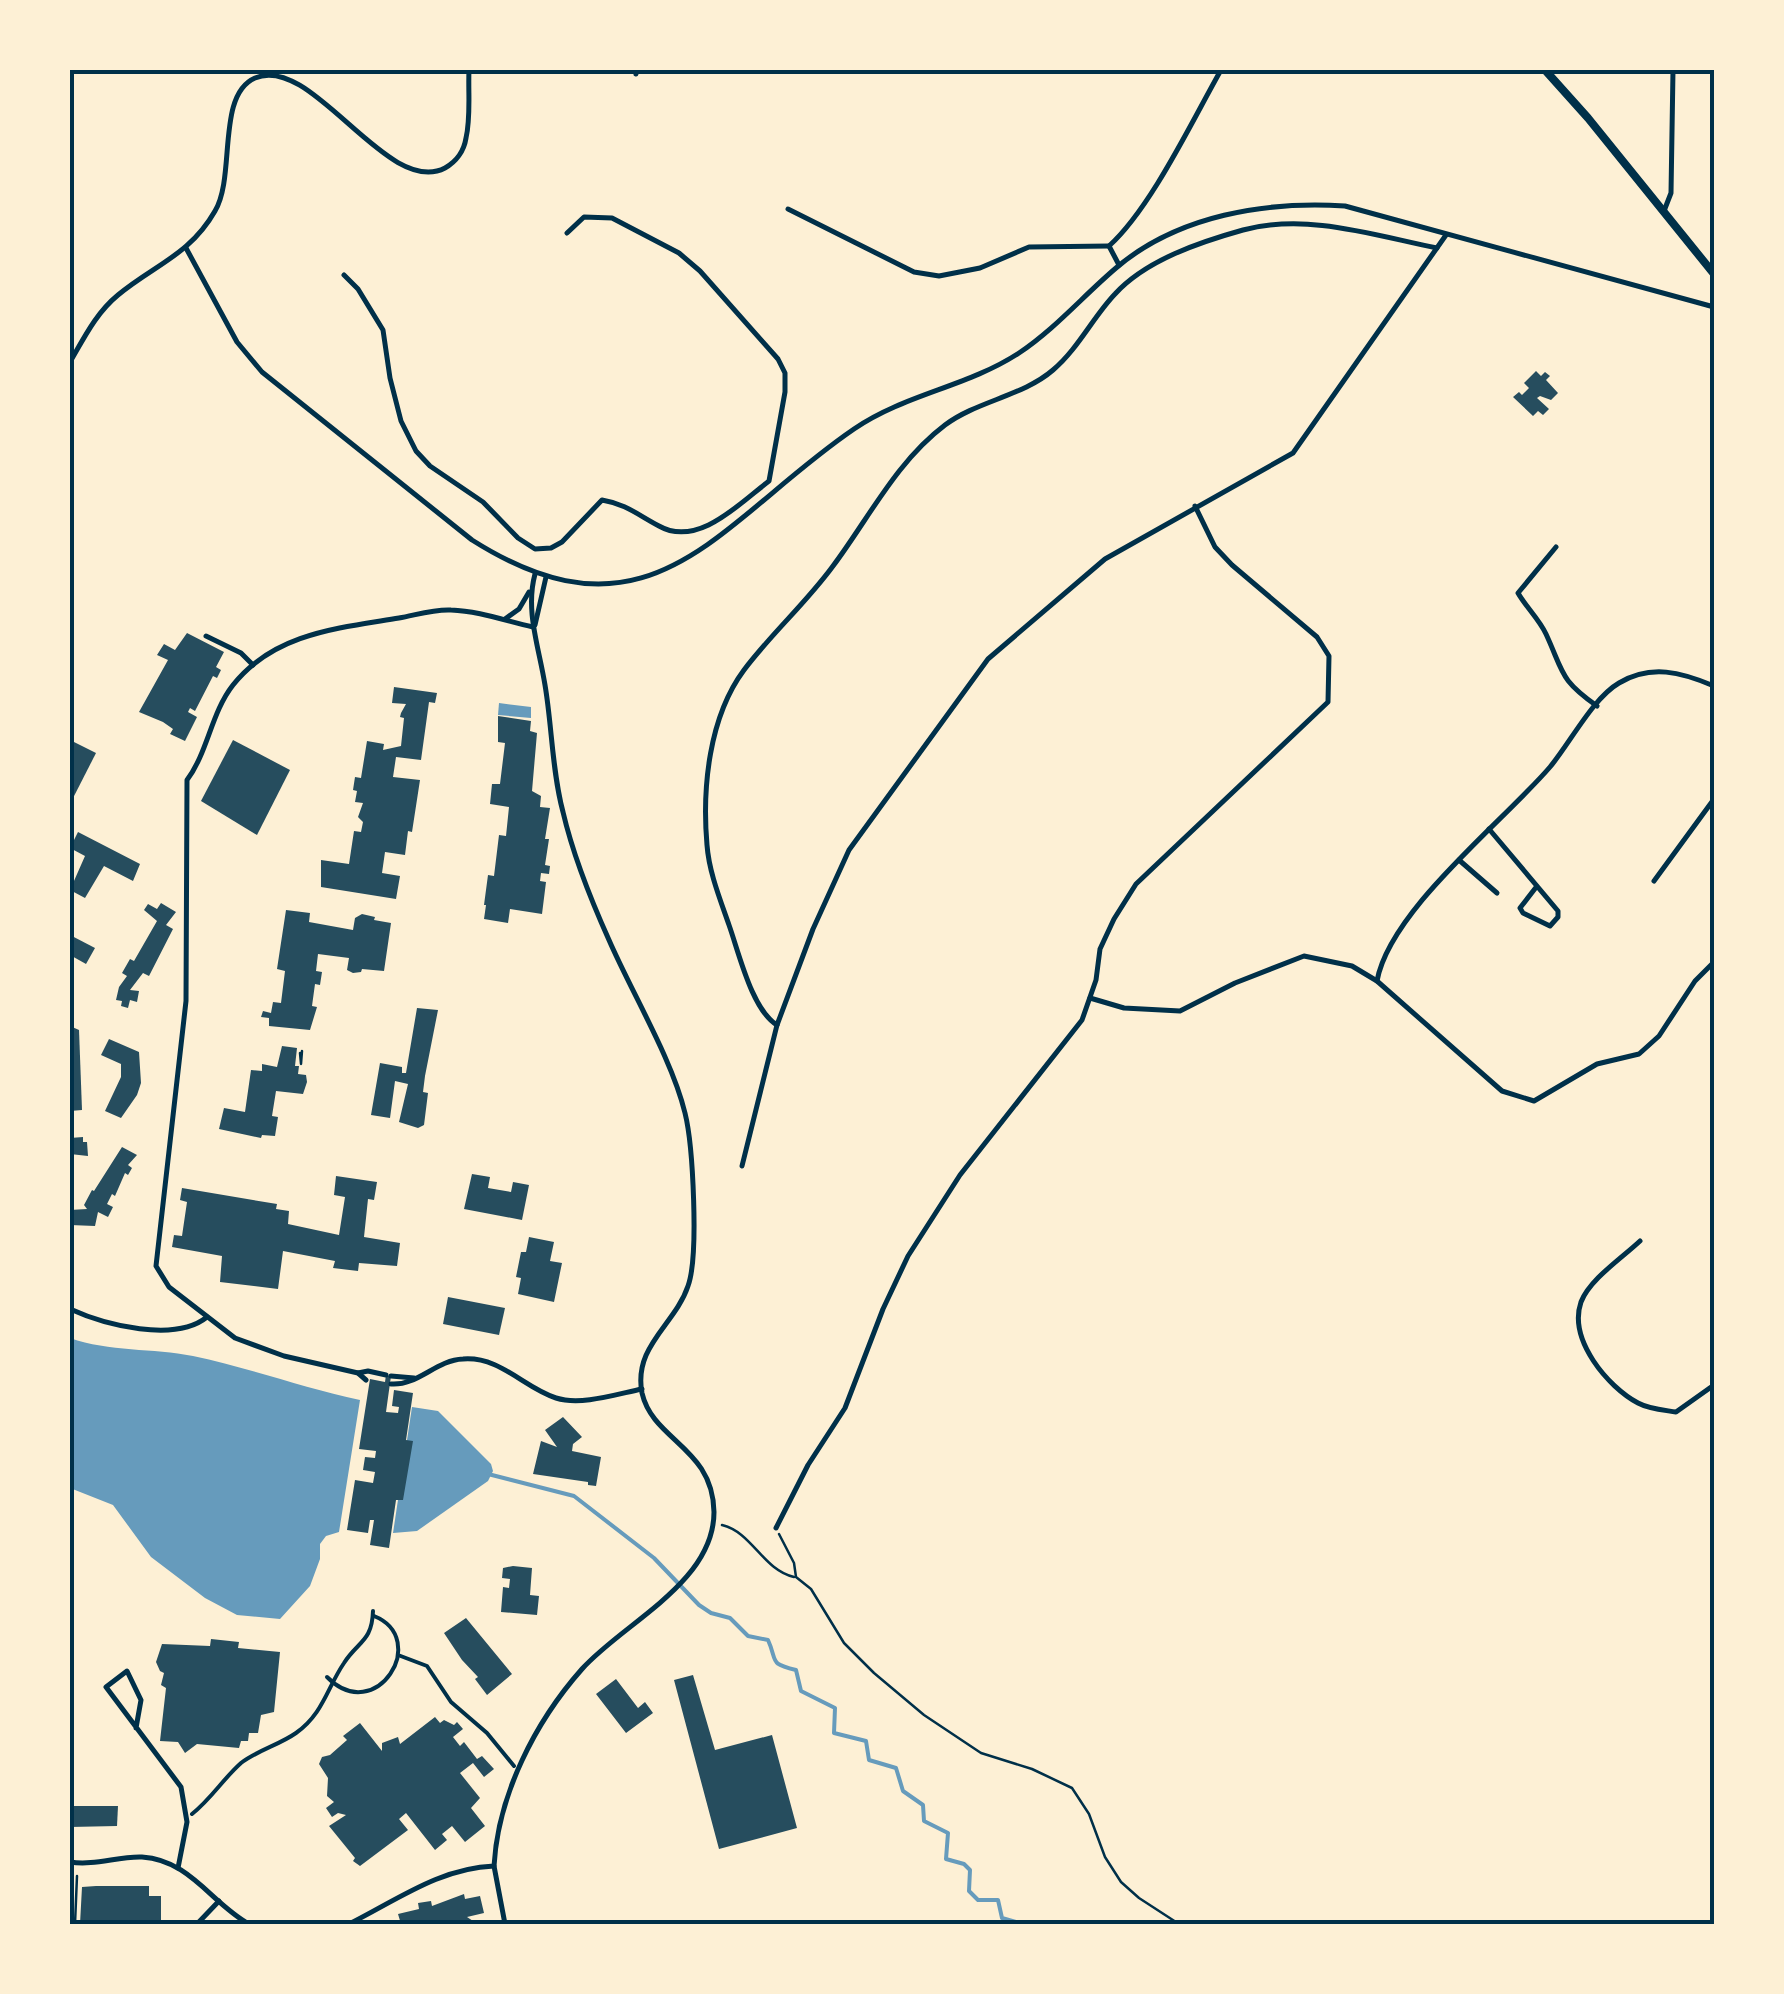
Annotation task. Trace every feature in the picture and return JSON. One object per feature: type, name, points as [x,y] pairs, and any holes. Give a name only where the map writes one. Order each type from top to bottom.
[{"type":"main road","points":[[1550,72],[1714,274]]},
{"type":"street","points":[[70,362],[90,326],[124,290],[186,248],[220,202],[234,103],[239,91],[252,79],[270,75],[291,82],[330,108],[398,164],[432,172],[454,162],[466,142],[469,70]]},
{"type":"street","points":[[788,209],[914,272],[939,276],[980,268],[1028,247],[1109,246],[1159,178],[1221,70]]},
{"type":"street","points":[[1662,213],[1671,193],[1673,70]]},
{"type":"street","points":[[186,248],[238,342],[272,382],[472,540],[502,559],[546,578],[604,582],[656,573],[694,556],[877,414],[1018,354],[1048,332],[1119,265],[1182,230],[1235,212],[1269,206],[1344,206],[1714,307]]},
{"type":"street","points":[[568,232],[584,217],[612,218],[679,253],[768,346],[783,368],[786,392],[768,499]]},
{"type":"street","points":[[778,1025],[762,1012],[710,862],[706,803],[711,756],[724,708],[744,670],[832,568],[907,461],[958,416],[1055,369],[1116,293],[1159,262],[1200,244],[1277,223],[1311,224],[1437,248]]},
{"type":"street","points":[[742,1166],[778,1025],[813,929],[850,850],[988,659],[1105,558],[1292,453],[1446,235]]},
{"type":"street","points":[[1109,246],[1119,265]]},
{"type":"street","points":[[344,275],[358,289],[383,330],[395,401],[416,451],[430,466],[483,502],[529,546],[541,550],[562,542],[602,500],[633,508],[668,530],[698,529],[719,519],[769,481]]},
{"type":"street","points":[[776,1528],[808,1465],[845,1408],[908,1256],[960,1175],[1082,1020],[1100,948],[1136,884],[1328,702],[1328,656],[1317,637],[1223,556],[1196,506]]},
{"type":"street","points":[[1556,547],[1518,593],[1545,631],[1571,688],[1597,706]]},
{"type":"street","points":[[505,1924],[494,1866],[498,1832],[514,1782],[550,1712],[593,1658],[685,1577],[700,1559],[714,1522],[712,1493],[694,1456],[653,1414],[642,1389],[645,1354],[684,1298],[694,1266],[687,1121],[677,1088],[608,938],[564,816],[530,608],[534,574]]},
{"type":"street","points":[[534,627],[540,616],[546,578]]},
{"type":"street","points":[[505,619],[519,609],[531,587]]},
{"type":"street","points":[[417,1378],[358,1373],[248,1345],[163,1281],[155,1258],[173,1139],[186,1002],[187,780],[198,765],[227,694],[254,665],[280,646],[354,624],[446,610],[534,627]]},
{"type":"street","points":[[206,636],[242,654],[254,665]]},
{"type":"street","points":[[1377,980],[1387,950],[1459,860],[1542,776],[1616,684],[1650,670],[1679,672],[1714,686]]},
{"type":"street","points":[[1654,881],[1714,799]]},
{"type":"street","points":[[1489,829],[1537,886],[1558,911],[1550,926],[1520,908],[1537,886]]},
{"type":"street","points":[[1459,860],[1497,893]]},
{"type":"street","points":[[1089,998],[1124,1008],[1180,1012],[1235,983],[1304,956],[1352,966],[1377,980],[1502,1091],[1534,1100],[1597,1064],[1638,1054],[1659,1036],[1695,981],[1714,962]]},
{"type":"street","points":[[1640,1241],[1589,1289],[1580,1304],[1580,1324],[1599,1373],[1640,1405],[1676,1412],[1714,1385]]},
{"type":"street","points":[[70,1309],[102,1321],[145,1328],[181,1330],[192,1328],[207,1317]]},
{"type":"street","points":[[391,1384],[406,1384],[438,1366],[464,1358],[495,1365],[556,1398],[572,1400],[642,1389]]},
{"type":"street","points":[[358,1373],[366,1380]]},
{"type":"street","points":[[192,1814],[210,1800],[243,1762],[306,1726],[320,1710],[334,1684],[348,1657],[369,1635],[373,1613],[394,1633],[398,1655],[390,1677],[371,1690],[352,1692],[334,1684],[327,1677]]},
{"type":"street","points":[[398,1655],[427,1666],[456,1707],[487,1732],[514,1766]]},
{"type":"street","points":[[136,1728],[141,1700],[127,1671],[106,1687],[136,1728],[169,1767],[184,1794],[186,1833],[178,1868]]},
{"type":"street","points":[[70,1862],[142,1858],[178,1868],[249,1924]]},
{"type":"street","points":[[349,1924],[445,1873],[494,1866]]},
{"type":"street","points":[[197,1924],[219,1901]]},
{"type":"path","points":[[719,1524],[734,1528],[780,1573],[796,1577],[811,1589],[844,1643],[924,1714],[981,1753],[1032,1768],[1072,1788],[1090,1814],[1105,1857],[1121,1882],[1180,1924]]},
{"type":"path","points":[[776,1528],[796,1568],[796,1577]]},
{"type":"path","points":[[70,1882],[77,1876],[75,1924]]},
{"type":"water","points":[[499,703],[531,707],[531,718],[498,715]]},
{"type":"water","points":[[70,1338],[100,1346],[193,1356],[360,1400],[339,1532],[326,1536],[320,1544],[320,1559],[310,1586],[280,1619],[237,1615],[205,1598],[151,1557],[113,1505],[70,1488]]},
{"type":"water","points":[[412,1407],[438,1411],[491,1464],[493,1471],[488,1481],[417,1531],[393,1533]]},
{"type":"building","points":[[1536,371],[1541,376],[1545,372],[1550,376],[1546,380],[1558,393],[1551,400],[1537,398],[1549,409],[1543,415],[1538,411],[1533,416],[1513,397],[1529,388],[1524,383]]},
{"type":"building","points":[[187,633],[224,652],[216,667],[221,670],[217,678],[213,676],[195,711],[190,708],[188,712],[197,717],[185,741],[170,734],[173,729],[163,722],[139,712],[168,660],[157,655],[164,644],[175,650]]},
{"type":"building","points":[[394,687],[437,693],[435,703],[429,702],[421,760],[396,757],[393,777],[420,780],[405,855],[385,852],[382,873],[400,876],[396,899],[321,887],[321,860],[349,864],[354,831],[361,832],[363,822],[358,817],[363,803],[355,802],[357,791],[353,790],[355,777],[361,778],[367,741],[384,744],[383,750],[401,746],[404,718],[400,717],[406,704],[392,703]]},
{"type":"building","points":[[498,716],[531,721],[530,731],[537,733],[532,791],[541,796],[540,807],[550,808],[545,839],[549,839],[545,865],[550,866],[549,874],[541,873],[540,881],[546,882],[542,914],[510,909],[508,923],[484,919],[488,875],[494,876],[499,835],[506,836],[509,807],[490,804],[492,784],[500,784],[505,743],[498,742]]},
{"type":"building","points":[[70,740],[96,753],[70,804]]},
{"type":"building","points":[[233,740],[290,770],[257,835],[201,801]]},
{"type":"building","points":[[78,832],[140,864],[133,881],[104,866],[85,898],[70,890],[85,856],[70,848]]},
{"type":"building","points":[[161,903],[176,912],[166,925],[173,929],[149,976],[143,973],[130,990],[139,991],[137,1002],[130,1000],[128,1008],[121,1006],[122,1001],[116,1000],[127,976],[122,973],[130,959],[134,961],[157,921],[144,910],[148,904],[157,909]]},
{"type":"building","points":[[286,910],[310,913],[309,922],[353,930],[355,918],[362,914],[391,923],[384,971],[362,969],[353,973],[347,970],[349,958],[318,954],[316,971],[322,972],[320,985],[315,984],[312,1006],[317,1007],[310,1030],[269,1026],[269,1018],[261,1017],[263,1011],[271,1013],[273,1002],[281,1003],[285,971],[277,969]]},
{"type":"building","points":[[70,935],[95,948],[86,964],[70,955]]},
{"type":"building","points":[[417,1008],[438,1010],[423,1092],[428,1093],[424,1125],[418,1128],[399,1122],[408,1084],[395,1081],[390,1118],[371,1115],[380,1063],[402,1067],[402,1073],[406,1073]]},
{"type":"building","points":[[70,1026],[79,1030],[82,1110],[70,1111]]},
{"type":"building","points":[[109,1039],[139,1052],[141,1083],[121,1118],[105,1111],[121,1077],[121,1064],[101,1055]]},
{"type":"building","points":[[282,1046],[297,1048],[295,1066],[299,1066],[298,1074],[306,1075],[307,1082],[303,1094],[276,1091],[272,1116],[278,1117],[275,1136],[261,1138],[219,1129],[224,1108],[245,1112],[251,1070],[262,1071],[262,1064],[277,1067]]},
{"type":"building","points":[[83,1137],[88,1156],[70,1154],[70,1138]]},
{"type":"building","points":[[122,1147],[137,1155],[107,1204],[113,1207],[108,1217],[98,1212],[95,1226],[70,1225],[70,1210],[87,1209],[84,1205],[92,1190]]},
{"type":"building","points":[[472,1174],[490,1177],[488,1188],[511,1192],[513,1182],[529,1185],[522,1220],[464,1209]]},
{"type":"building","points":[[336,1176],[377,1182],[374,1200],[368,1199],[364,1237],[400,1243],[397,1266],[359,1263],[358,1271],[333,1268],[335,1261],[283,1251],[278,1289],[220,1282],[222,1256],[172,1247],[174,1235],[182,1236],[187,1202],[180,1200],[182,1188],[277,1204],[276,1209],[289,1211],[288,1224],[339,1235],[345,1197],[334,1195]]},
{"type":"building","points":[[529,1237],[554,1242],[550,1261],[562,1263],[554,1302],[518,1294],[521,1278],[516,1277]]},
{"type":"building","points":[[448,1297],[505,1308],[499,1335],[443,1324]]},
{"type":"building","points":[[386,1375],[391,1376],[386,1412],[398,1413],[399,1407],[392,1406],[394,1390],[413,1393],[406,1440],[413,1441],[403,1500],[396,1500],[389,1548],[370,1545],[374,1520],[370,1520],[368,1533],[347,1530],[355,1480],[373,1483],[375,1472],[363,1470],[365,1457],[375,1458],[376,1451],[359,1449],[370,1379],[385,1382]]},
{"type":"building","points":[[563,1417],[582,1437],[573,1444],[572,1451],[601,1457],[596,1486],[533,1474],[541,1441],[557,1447],[545,1430]]},
{"type":"building","points":[[503,1568],[532,1568],[530,1595],[539,1596],[537,1615],[501,1612],[503,1587],[509,1588],[510,1579],[502,1578]]},
{"type":"building","points":[[466,1618],[512,1674],[487,1695],[444,1633]]},
{"type":"building","points":[[211,1639],[239,1642],[238,1648],[280,1652],[274,1712],[261,1715],[258,1733],[249,1733],[248,1741],[241,1741],[239,1748],[197,1744],[185,1753],[178,1742],[160,1741],[166,1688],[161,1685],[164,1673],[156,1662],[162,1644],[210,1646]]},
{"type":"building","points":[[693,1675],[715,1750],[772,1735],[797,1828],[719,1849],[674,1680]]},
{"type":"building","points":[[616,1679],[638,1708],[645,1702],[653,1713],[626,1733],[596,1694]]},
{"type":"building","points":[[435,1717],[440,1723],[457,1722],[463,1729],[453,1737],[460,1746],[464,1742],[477,1759],[482,1756],[494,1769],[484,1777],[473,1763],[460,1773],[480,1798],[471,1808],[485,1826],[465,1842],[452,1826],[442,1834],[447,1840],[435,1850],[406,1813],[399,1819],[408,1830],[360,1866],[329,1826],[346,1815],[338,1813],[332,1817],[326,1808],[334,1802],[327,1796],[328,1778],[319,1764],[322,1757],[347,1740],[343,1736],[360,1723],[382,1751],[382,1743],[398,1737],[400,1744]]},
{"type":"building","points":[[70,1806],[118,1806],[117,1826],[70,1827]]},
{"type":"building","points":[[149,1886],[149,1896],[161,1896],[161,1924],[80,1924],[82,1887]]},
{"type":"building","points":[[464,1894],[465,1899],[480,1896],[484,1913],[467,1917],[473,1921],[470,1924],[401,1924],[398,1914],[419,1909],[418,1903],[431,1901],[432,1906]]},
{"type":"waterway","points":[[488,1474],[574,1496],[654,1558],[699,1605],[730,1618],[748,1636],[768,1640],[777,1663],[796,1670],[801,1691],[835,1708],[834,1733],[866,1741],[869,1760],[896,1768],[903,1791],[923,1805],[924,1821],[948,1833],[946,1859],[970,1870],[969,1891],[978,1900],[998,1900],[1002,1918],[1023,1924]]}]
